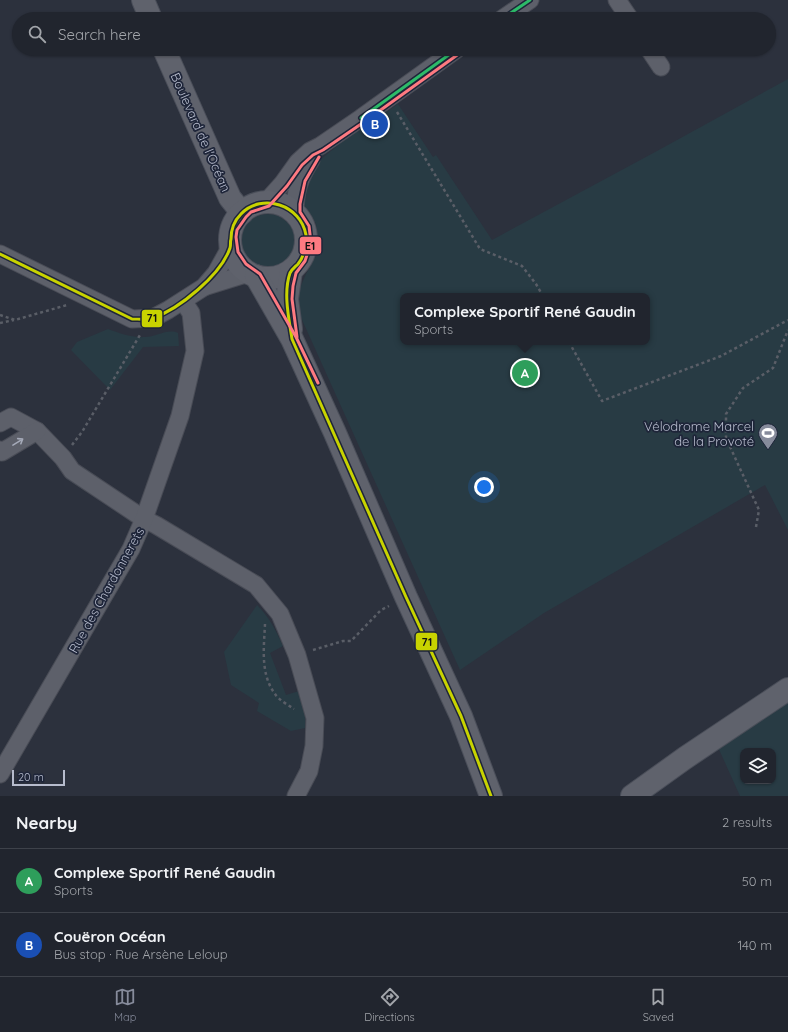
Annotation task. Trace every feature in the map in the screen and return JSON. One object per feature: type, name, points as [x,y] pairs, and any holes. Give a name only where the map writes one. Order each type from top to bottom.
[{"type":"main road","points":[[142,0],[148,12]]},
{"type":"main road","name":"Boulevard de l'Océan","points":[[167,56],[230,198],[242,213]]},
{"type":"main road","points":[[253,275],[263,278],[278,277],[291,271],[301,259],[306,243],[304,227],[295,213],[282,205],[266,202],[253,206],[242,213],[232,228],[231,246],[233,254],[237,262],[253,275],[292,339],[406,597],[462,716],[491,796]]},
{"type":"main road","points":[[291,271],[287,299],[292,339]]},
{"type":"main road","points":[[632,796],[685,758],[788,689]]},
{"type":"street","points":[[512,12],[530,0]]},
{"type":"street","points":[[617,0],[625,12]]},
{"type":"street","points":[[266,202],[283,184],[304,156],[310,151],[320,146],[447,56]]},
{"type":"street","points":[[654,56],[661,66]]},
{"type":"street","points":[[295,213],[295,204],[300,179],[320,146]]},
{"type":"street","points":[[0,254],[82,296],[132,319],[150,318],[168,310],[204,287],[216,273],[231,246]]},
{"type":"street","points":[[204,287],[253,275]]},
{"type":"street","name":"Rue des Chardonnerets","points":[[0,774],[131,548],[144,519],[180,416],[195,351],[191,313],[183,301]]},
{"type":"street","points":[[0,423],[12,417],[37,431],[63,458],[72,471],[144,519],[256,585],[280,614],[297,655],[315,718],[314,746],[309,771],[296,796]]},
{"type":"street","points":[[0,450],[2,452],[37,431]]},
{"type":"path","points":[[389,98],[480,249],[522,266],[541,293]]},
{"type":"path","points":[[0,323],[68,305],[82,296]]},
{"type":"path","points":[[0,316],[15,320]]},
{"type":"path","points":[[63,458],[82,432],[150,318]]},
{"type":"path","points":[[571,345],[602,401],[721,356],[788,320]]},
{"type":"path","points":[[756,527],[759,510],[726,438],[726,414],[743,388],[773,368],[788,330]]},
{"type":"path","points":[[263,594],[265,612],[264,662],[266,678],[275,695],[295,710],[315,718]]},
{"type":"path","points":[[297,655],[343,641],[351,641],[381,610],[406,597]]},
{"type":"shaded area","points":[[788,79],[788,530],[765,485],[544,613],[460,670],[294,302],[306,274],[318,252],[316,224],[303,207],[302,188],[320,160],[342,142],[398,104],[433,157],[436,155],[492,240]]},
{"type":"shaded area","points":[[268,214],[278,216],[287,222],[293,231],[295,241],[293,251],[287,260],[278,266],[268,268],[258,266],[249,260],[243,251],[241,241],[243,231],[249,222],[258,216]]},
{"type":"shaded area","points":[[108,329],[135,337],[149,337],[166,332],[174,332],[178,333],[179,346],[143,347],[110,390],[71,350],[77,342]]},
{"type":"shaded area","points":[[257,605],[272,624],[283,646],[270,653],[286,695],[299,691],[306,711],[305,728],[291,731],[257,711],[259,703],[231,685],[224,652]]},
{"type":"shaded area","points":[[788,697],[788,796],[740,796],[717,745]]},
{"type":"transit line","points":[[512,12],[530,0]]},
{"type":"transit line","points":[[361,118],[447,56]]},
{"type":"transit line","name":"E1","points":[[318,383],[296,337],[260,274],[246,264],[238,252],[236,237],[237,230],[251,212],[269,206],[287,186],[302,165],[313,155],[323,150],[364,122],[456,56]]},
{"type":"transit line","name":"E1","points":[[297,337],[292,299],[293,286],[296,273],[305,261],[311,243],[309,226],[300,212],[300,204],[305,181],[319,157]]},
{"type":"transit line","name":"71","points":[[0,254],[132,319],[148,319],[163,314],[175,307],[209,280],[218,269],[230,248],[233,226],[241,214],[250,207],[269,203],[280,205],[289,209],[297,216],[303,225],[306,239],[305,250],[302,258],[290,273],[288,281],[287,306],[292,339],[406,597],[461,716],[491,796]]},
{"type":"place","name":"Couëron Océan","points":[[375,124]]},
{"type":"place","name":"Complexe Sportif René Gaudin","points":[[525,373]]},
{"type":"place","name":"Vélodrome Marcel de la Provoté","points":[[768,450]]}]
